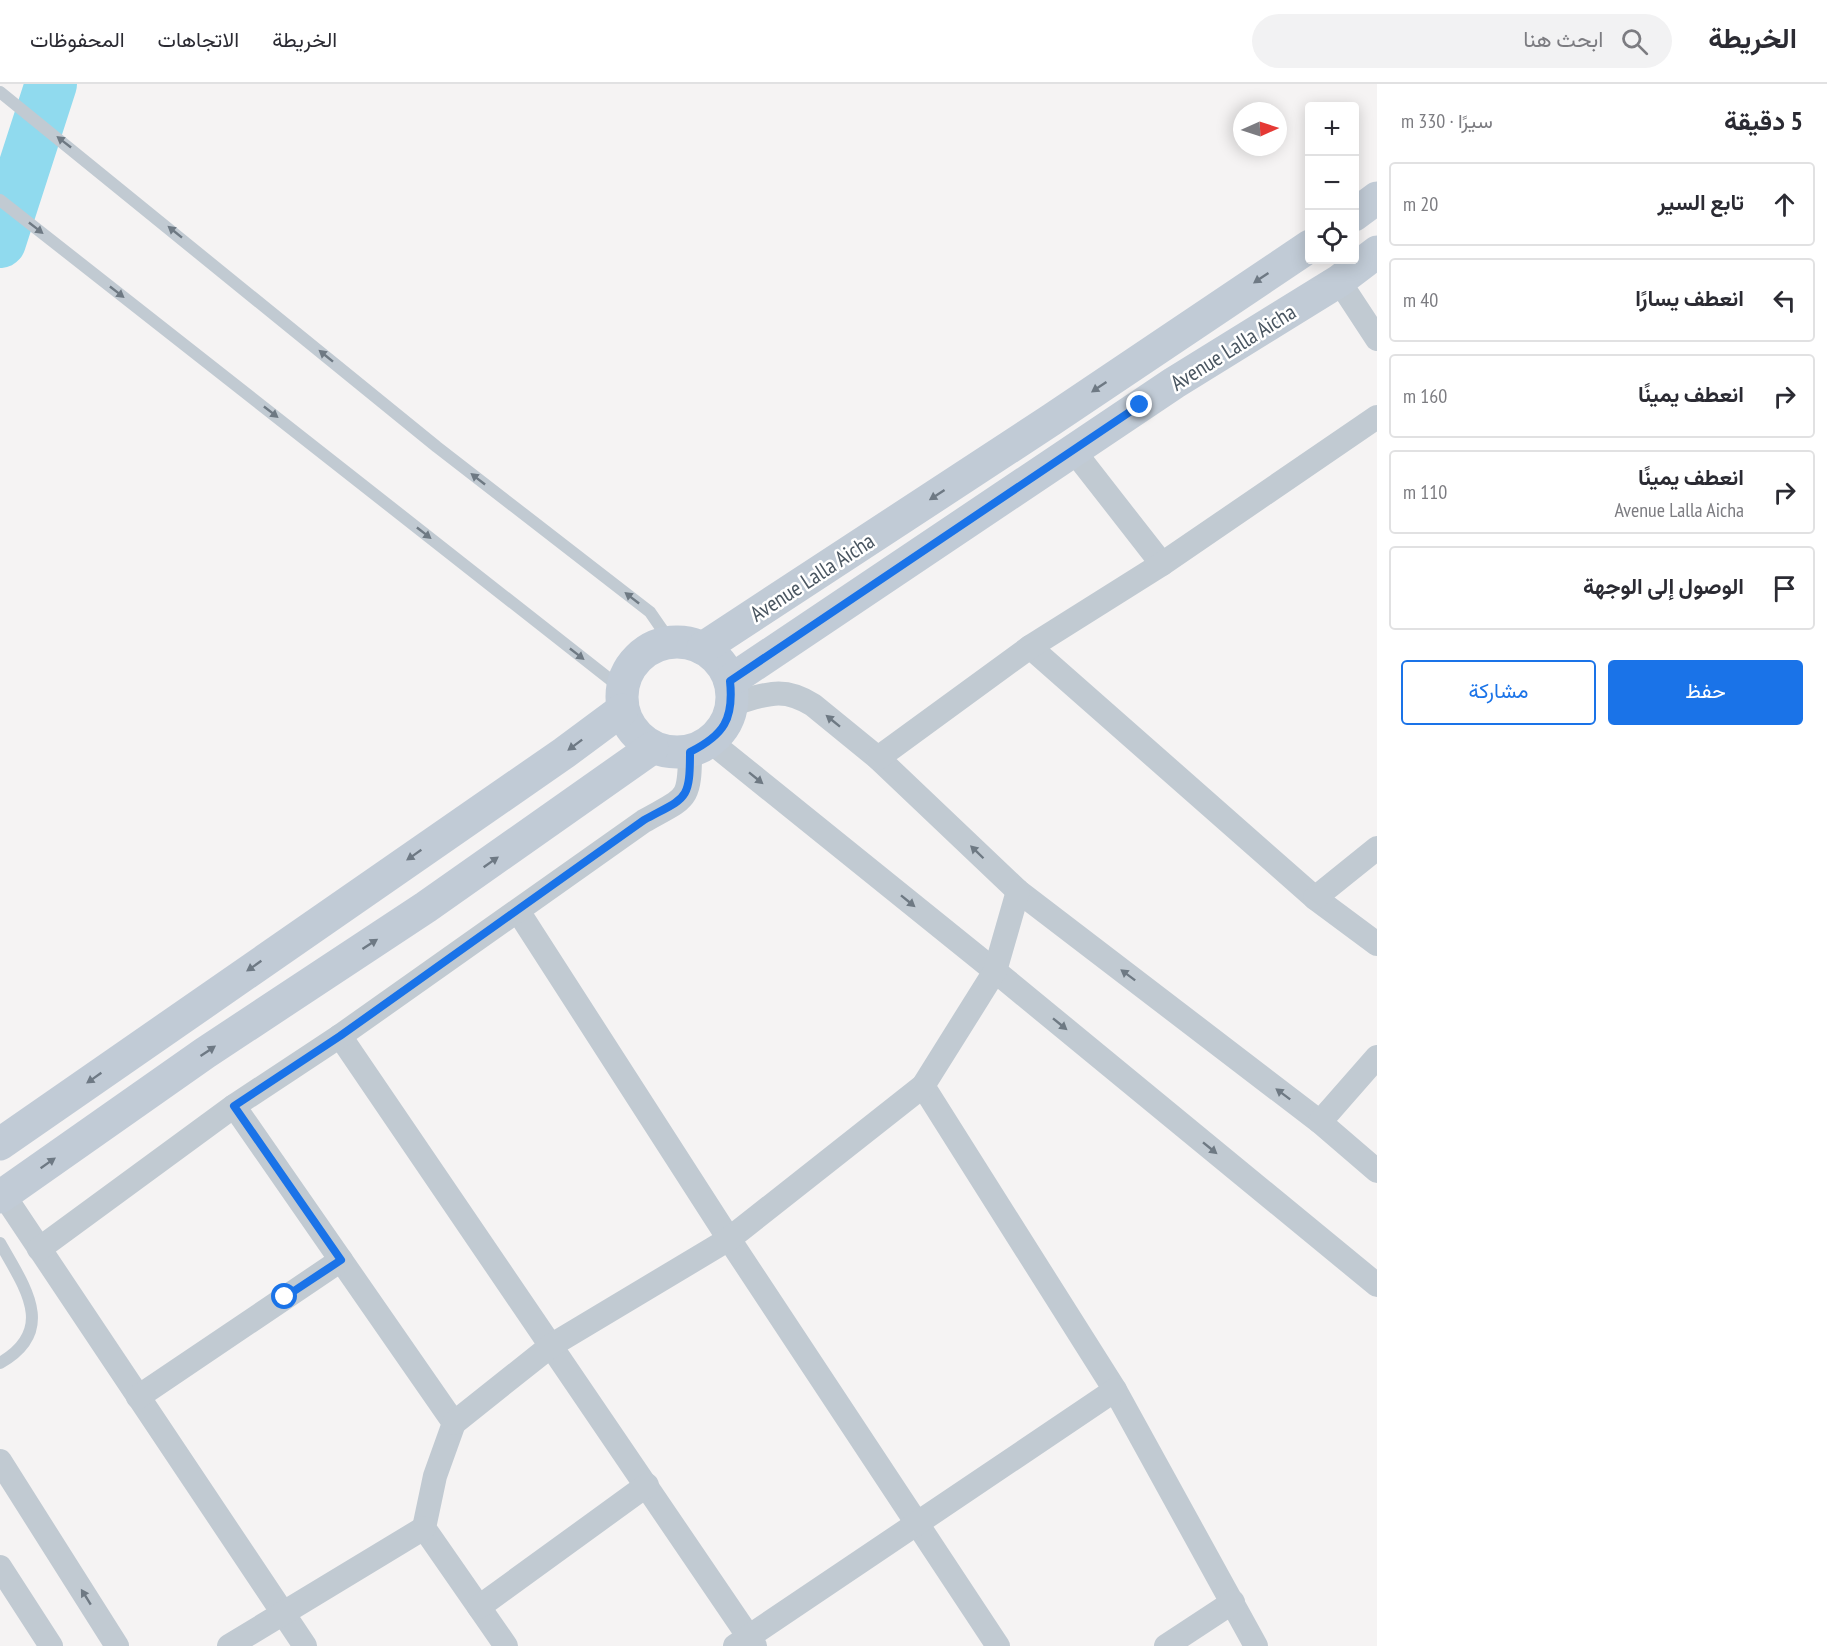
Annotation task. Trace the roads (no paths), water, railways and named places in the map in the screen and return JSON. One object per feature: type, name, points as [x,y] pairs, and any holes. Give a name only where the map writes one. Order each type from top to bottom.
[{"type":"main road","points":[[1359,211],[1377,198]]},
{"type":"main road","name":"Avenue Lalla Aicha","points":[[703,648],[1305,249]]},
{"type":"main road","name":"Avenue Lalla Aicha","points":[[731,693],[1073,450],[1339,281],[1377,252]]},
{"type":"main road","points":[[0,1144],[564,753],[621,699],[630,665],[647,649],[670,641],[687,642],[703,648],[720,662],[731,693],[726,725],[701,747],[670,753],[652,748],[633,732],[621,699]]},
{"type":"main road","points":[[2,1196],[206,1053],[426,907],[652,748]]},
{"type":"street","points":[[1339,281],[1377,339]]},
{"type":"street","points":[[878,758],[1030,647],[1162,564],[1377,417]]},
{"type":"street","points":[[1073,450],[1162,564]]},
{"type":"street","points":[[1030,647],[1315,898],[1377,944]]},
{"type":"street","points":[[731,693],[778,691],[802,698],[878,758],[1018,891],[1320,1122],[1377,1171]]},
{"type":"street","points":[[39,1249],[234,1106],[340,1036],[644,820],[684,797],[701,747],[995,971],[1377,1285]]},
{"type":"street","points":[[1315,898],[1377,849]]},
{"type":"street","points":[[506,1646],[424,1528],[435,1476],[454,1423],[552,1345],[729,1239],[923,1086],[995,971],[1018,891]]},
{"type":"street","points":[[518,911],[729,1239],[998,1646]]},
{"type":"street","points":[[340,1036],[647,1485],[746,1643],[915,1522],[1115,1390]]},
{"type":"street","points":[[1320,1122],[1377,1058]]},
{"type":"street","points":[[923,1086],[1115,1390],[1256,1646]]},
{"type":"street","points":[[234,1106],[454,1423]]},
{"type":"street","points":[[2,1196],[305,1646]]},
{"type":"street","points":[[138,1397],[341,1260]]},
{"type":"street","points":[[0,1461],[117,1646]]},
{"type":"street","points":[[478,1607],[647,1485]]},
{"type":"street","points":[[229,1646],[424,1528]]},
{"type":"street","points":[[0,1567],[51,1646]]},
{"type":"street","points":[[1166,1646],[1233,1602]]},
{"type":"lane","points":[[0,92],[109,178],[437,447],[650,612],[670,641]]},
{"type":"lane","points":[[0,200],[621,699]]},
{"type":"lane","points":[[0,1243],[31,1298],[31,1332],[14,1355],[0,1363]]},
{"type":"waterway","points":[[0,242],[51,84]]}]
